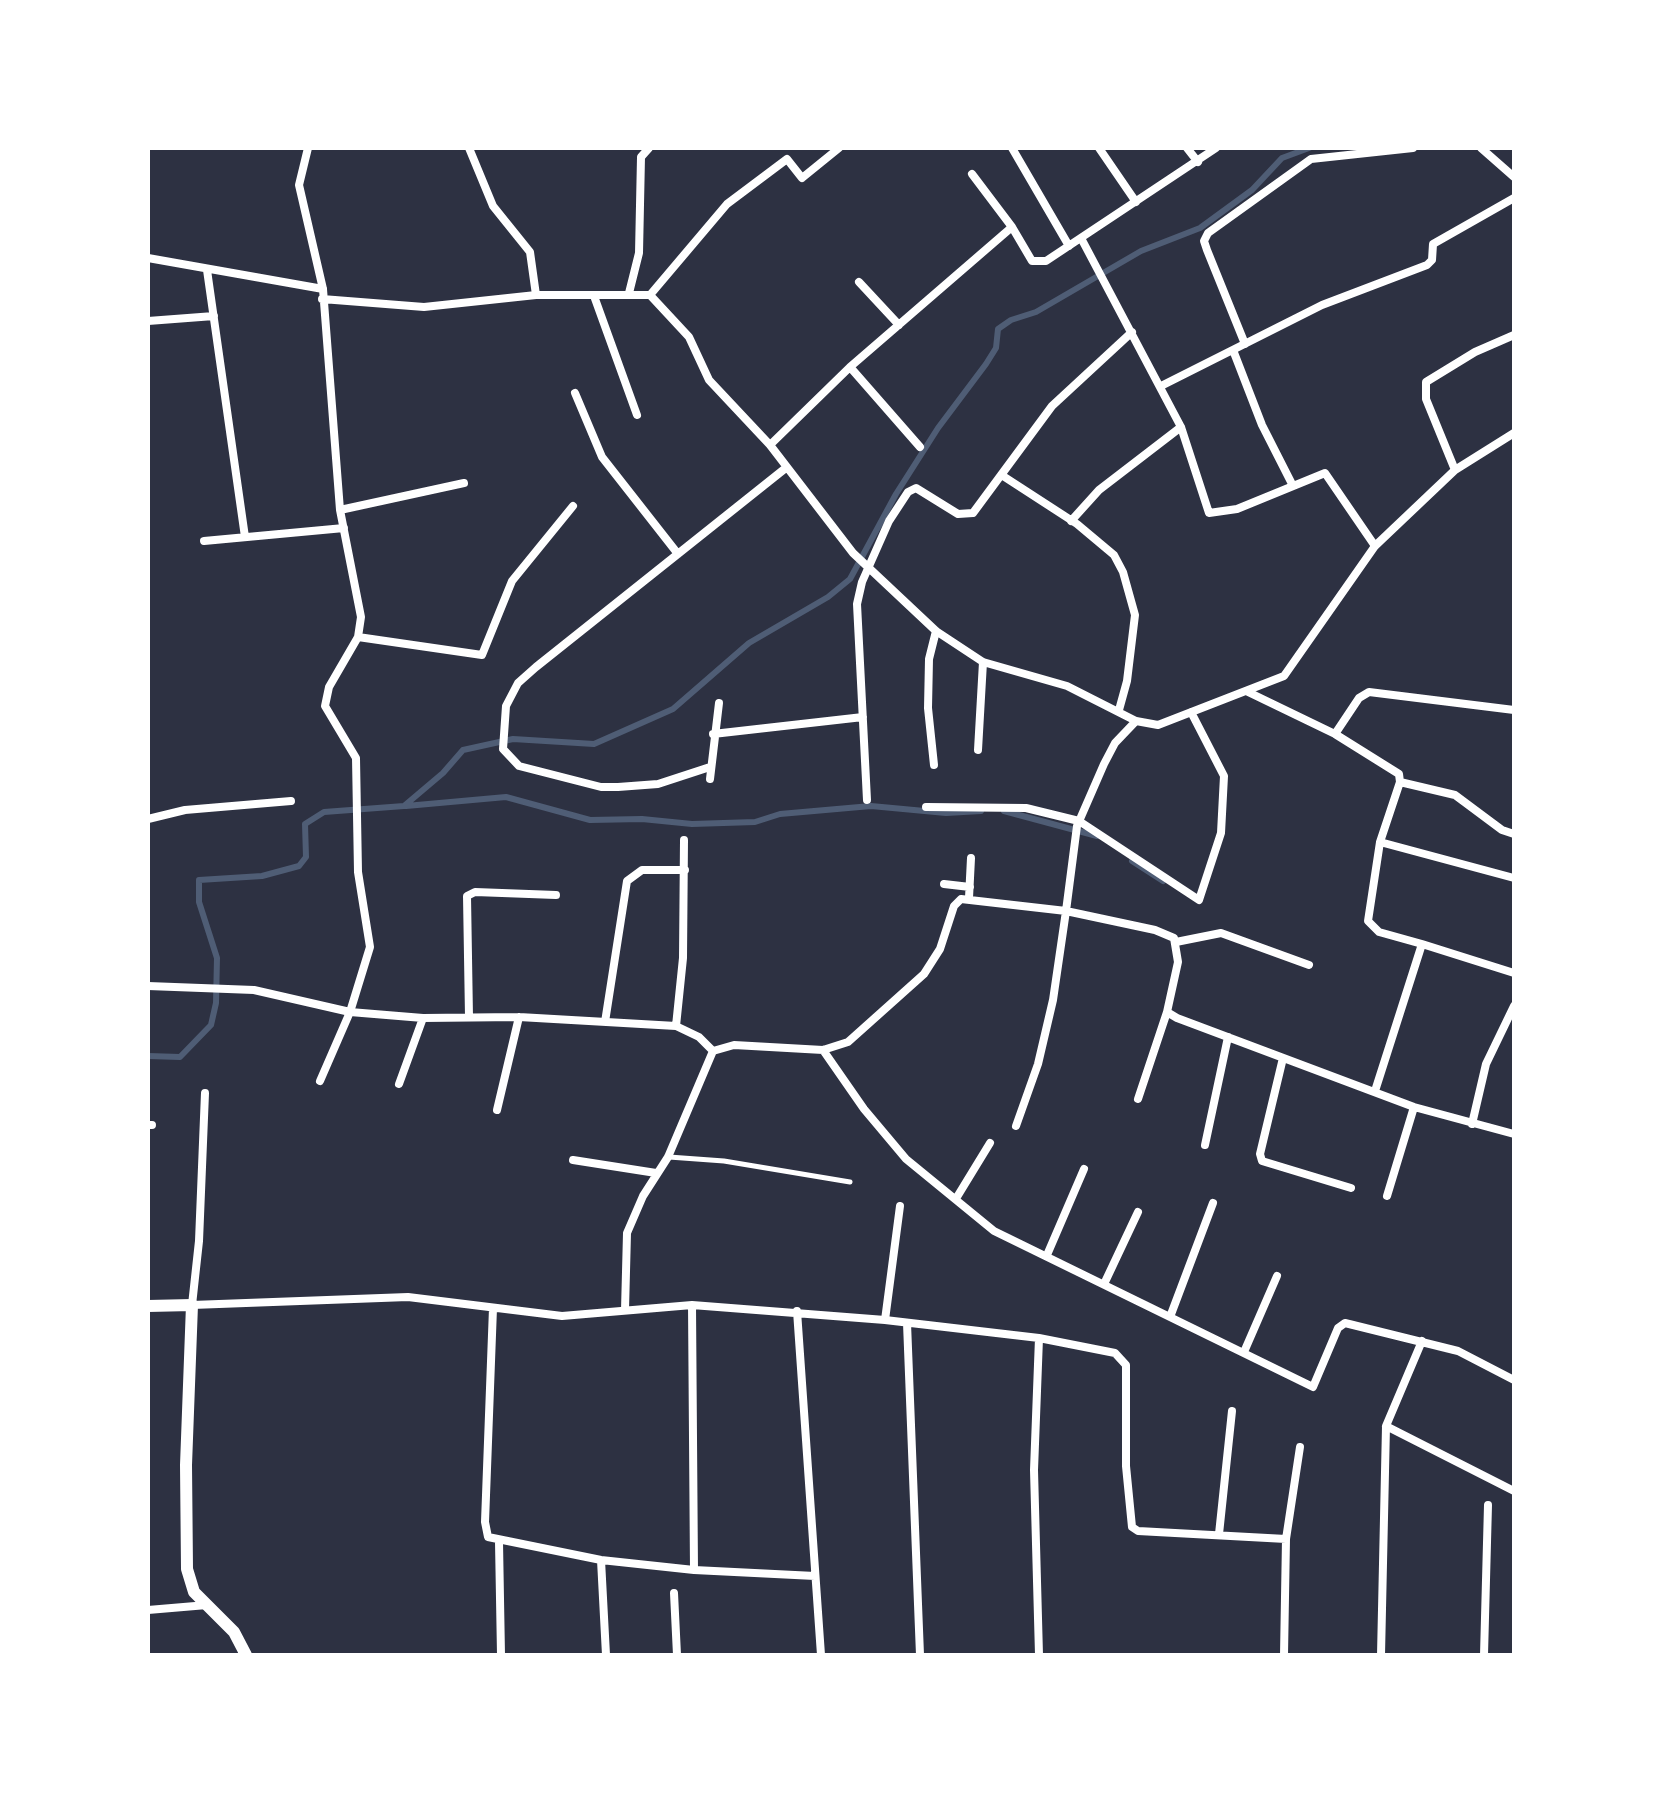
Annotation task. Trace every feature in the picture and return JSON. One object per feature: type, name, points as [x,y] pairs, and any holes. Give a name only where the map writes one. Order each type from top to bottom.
[{"type":"street","points":[[308,148],[299,185],[323,289],[340,510],[361,617],[358,637],[329,687],[325,706],[356,758],[358,872],[370,947],[350,1012],[320,1081]]},
{"type":"street","points":[[469,148],[493,206],[530,252],[536,295]]},
{"type":"street","points":[[629,293],[639,253],[640,165],[642,152],[649,148]]},
{"type":"street","points":[[650,295],[727,204],[787,159],[802,178],[839,148]]},
{"type":"street","points":[[1012,148],[1069,246]]},
{"type":"street","points":[[1099,148],[1136,202]]},
{"type":"street","points":[[1187,148],[1198,162]]},
{"type":"street","points":[[972,174],[1012,227],[1032,261],[1046,261],[1216,148]]},
{"type":"street","points":[[1245,344],[1204,241],[1208,233],[1298,168],[1319,157],[1413,148]]},
{"type":"street","points":[[1481,148],[1514,177]]},
{"type":"street","points":[[1161,386],[1322,305],[1427,265],[1433,257],[1433,244],[1514,198]]},
{"type":"street","points":[[770,445],[850,367],[1012,227]]},
{"type":"street","points":[[1081,238],[1181,427],[1209,513],[1237,509],[1325,473],[1375,546]]},
{"type":"street","points":[[148,258],[323,289]]},
{"type":"street","points":[[207,270],[245,537]]},
{"type":"street","points":[[859,282],[899,325]]},
{"type":"street","points":[[322,299],[424,307],[536,295],[650,295],[689,337],[709,380],[770,445],[853,553],[936,631],[983,662],[1067,686],[1136,721],[1158,725],[1276,681],[1292,667],[1375,546],[1455,470],[1514,433]]},
{"type":"street","points":[[594,296],[637,415]]},
{"type":"street","points":[[148,321],[214,316]]},
{"type":"street","points":[[867,800],[857,604],[889,521],[908,492],[920,489],[965,515],[973,513],[1052,406],[1132,332]]},
{"type":"street","points":[[1455,470],[1424,387],[1431,378],[1475,352],[1514,335]]},
{"type":"street","points":[[1233,350],[1262,425],[1292,484]]},
{"type":"street","points":[[850,367],[920,447]]},
{"type":"street","points":[[575,393],[602,457],[678,554]]},
{"type":"street","points":[[1071,521],[1099,490],[1129,464],[1181,427]]},
{"type":"street","points":[[710,767],[658,784],[601,787],[519,766],[503,749],[506,706],[518,683],[787,467]]},
{"type":"street","points":[[1003,476],[1071,521],[1114,555],[1123,572],[1135,615],[1127,681],[1119,710]]},
{"type":"street","points":[[340,510],[464,483]]},
{"type":"street","points":[[358,637],[482,655],[512,581],[573,506]]},
{"type":"street","points":[[204,541],[344,528]]},
{"type":"street","points":[[934,765],[928,708],[929,659],[936,631]]},
{"type":"street","points":[[978,750],[983,662]]},
{"type":"street","points":[[1246,691],[1335,734],[1394,768],[1400,782],[1380,842],[1368,921],[1379,932],[1514,973]]},
{"type":"street","points":[[1335,734],[1359,698],[1369,692],[1514,710]]},
{"type":"street","points":[[710,779],[719,703]]},
{"type":"street","points":[[926,807],[1026,808],[1078,823],[1199,900],[1221,833],[1224,776],[1191,712]]},
{"type":"street","points":[[713,734],[863,717]]},
{"type":"street","points":[[1016,1126],[1041,1051],[1078,823],[1104,764],[1136,721]]},
{"type":"street","points":[[1400,782],[1455,795],[1502,830],[1514,834]]},
{"type":"street","points":[[148,819],[185,810],[291,801]]},
{"type":"street","points":[[676,1026],[683,958],[684,840]]},
{"type":"street","points":[[1380,842],[1514,878]]},
{"type":"street","points":[[969,898],[971,858]]},
{"type":"street","points":[[605,1022],[630,876],[642,870],[685,870]]},
{"type":"street","points":[[944,884],[970,887]]},
{"type":"street","points":[[469,1017],[467,896],[475,892],[556,895]]},
{"type":"street","points":[[713,1051],[734,1045],[823,1050],[848,1042],[924,974],[940,949],[956,903],[969,898],[1066,911],[1163,932],[1176,942],[1179,954],[1175,987],[1138,1099]]},
{"type":"street","points":[[1176,942],[1221,933],[1309,965]]},
{"type":"street","points":[[1375,1091],[1422,944]]},
{"type":"street","points":[[148,986],[230,987],[350,1012],[423,1018],[519,1017],[676,1026],[699,1037],[713,1051]]},
{"type":"street","points":[[1472,1124],[1486,1064],[1514,1006]]},
{"type":"street","points":[[1167,1012],[1414,1107],[1514,1134]]},
{"type":"street","points":[[497,1110],[519,1017]]},
{"type":"street","points":[[399,1084],[423,1018]]},
{"type":"street","points":[[1205,1145],[1228,1037]]},
{"type":"street","points":[[823,1050],[899,1151],[994,1231],[1105,1282],[1313,1387],[1342,1324],[1422,1341],[1481,1360],[1514,1380]]},
{"type":"street","points":[[625,1310],[627,1233],[656,1173],[668,1157],[713,1051]]},
{"type":"street","points":[[1283,1058],[1260,1154],[1262,1160],[1265,1164],[1351,1188]]},
{"type":"street","points":[[205,1093],[199,1241],[192,1305],[186,1465],[187,1569],[194,1592],[234,1632],[246,1655]]},
{"type":"street","points":[[1387,1196],[1414,1107]]},
{"type":"street","points":[[957,1197],[990,1143]]},
{"type":"street","points":[[573,1160],[656,1173]]},
{"type":"street","points":[[1047,1255],[1084,1169]]},
{"type":"street","points":[[1170,1317],[1213,1203]]},
{"type":"street","points":[[885,1320],[900,1206]]},
{"type":"street","points":[[1105,1282],[1138,1212]]},
{"type":"street","points":[[1244,1352],[1277,1276]]},
{"type":"street","points":[[148,1306],[408,1297],[562,1316],[692,1305],[885,1320],[1039,1338],[1115,1353],[1125,1362],[1128,1506],[1132,1527],[1138,1531],[1286,1539]]},
{"type":"street","points":[[692,1305],[694,1570]]},
{"type":"street","points":[[493,1308],[485,1531],[488,1537],[499,1542],[601,1560],[694,1570],[815,1576]]},
{"type":"street","points":[[797,1311],[821,1655]]},
{"type":"street","points":[[907,1323],[920,1655]]},
{"type":"street","points":[[1039,1338],[1034,1470],[1039,1655]]},
{"type":"street","points":[[1381,1655],[1386,1426],[1422,1341]]},
{"type":"street","points":[[1219,1534],[1232,1411]]},
{"type":"street","points":[[1386,1426],[1514,1491]]},
{"type":"street","points":[[1284,1655],[1286,1539],[1300,1447]]},
{"type":"street","points":[[1484,1655],[1488,1505]]},
{"type":"street","points":[[499,1542],[501,1655]]},
{"type":"street","points":[[601,1560],[606,1655]]},
{"type":"street","points":[[674,1593],[677,1655]]},
{"type":"street","points":[[148,1610],[209,1605]]},
{"type":"lane","points":[[668,1157],[724,1161],[850,1182]]},
{"type":"waterway","points":[[148,1056],[180,1057],[211,1025],[216,1003],[217,958],[199,902],[199,880],[262,876],[299,866],[306,857],[305,824],[324,812],[404,806],[443,773],[463,750],[513,739],[594,744],[673,709],[749,643],[828,597],[850,579],[896,494],[938,428],[996,348],[998,329],[1011,320],[1036,312],[1141,251],[1200,228],[1252,190],[1282,158],[1309,148]]},
{"type":"waterway","points":[[406,806],[506,797],[590,820],[642,819],[692,824],[755,822],[780,814],[871,806],[946,813],[981,811]]},
{"type":"waterway","points":[[1004,811],[1097,836]]},
{"type":"waterway","points":[[1132,861],[1163,881]]}]
